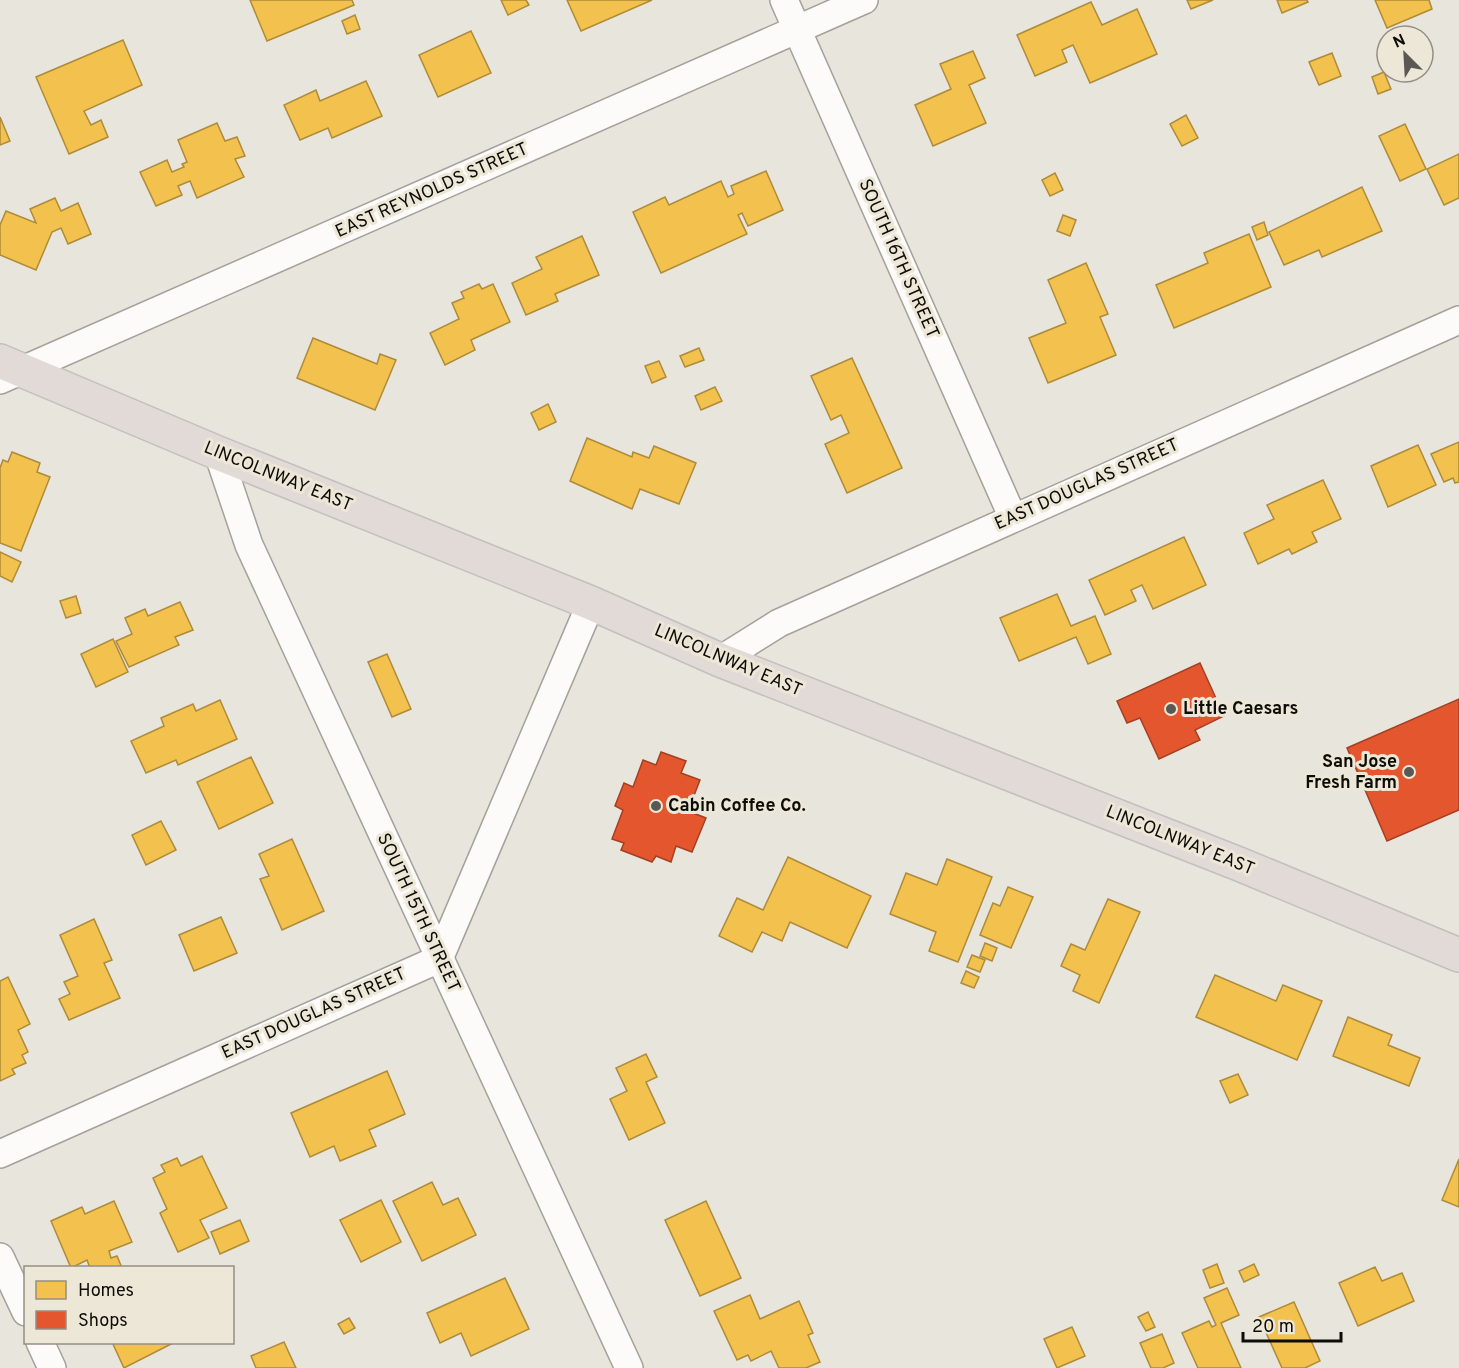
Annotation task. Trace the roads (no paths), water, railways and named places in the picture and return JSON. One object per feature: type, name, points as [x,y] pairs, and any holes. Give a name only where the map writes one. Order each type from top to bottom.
[{"type":"highway","name":"LINCOLNWAY EAST","points":[[8,370],[591,603],[720,660],[1239,864],[1459,955]]},
{"type":"street","name":"SOUTH 16TH STREET","points":[[784,0],[1013,518]]},
{"type":"street","name":"EAST REYNOLDS STREET","points":[[8,370],[864,0]]},
{"type":"street","name":"EAST DOUGLAS STREET","points":[[720,660],[779,623],[1459,320]]},
{"type":"street","name":"SOUTH 15TH STREET","points":[[218,453],[249,545],[629,1368]]},
{"type":"street","points":[[439,959],[591,603]]},
{"type":"street","name":"EAST DOUGLAS STREET","points":[[0,1154],[439,959]]},
{"type":"street","points":[[0,1257],[24,1307]]},
{"type":"street","points":[[41,1344],[52,1368]]},
{"type":"place","name":"Little Caesars","points":[[1171,709]]},
{"type":"place","name":"San Jose Fresh Farm","points":[[1409,772]]},
{"type":"place","name":"Cabin Coffee Co.","points":[[656,806]]}]
